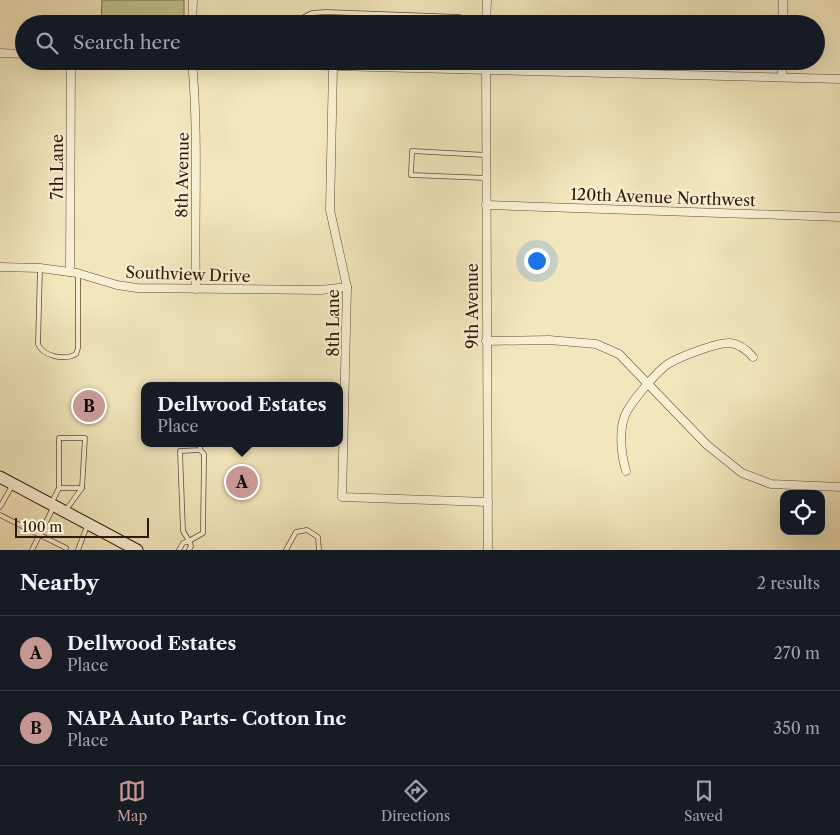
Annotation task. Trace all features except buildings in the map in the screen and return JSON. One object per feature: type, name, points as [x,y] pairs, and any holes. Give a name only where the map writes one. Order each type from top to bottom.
[{"type":"main road","points":[[0,477],[137,550]]},
{"type":"street","points":[[192,15],[193,0]]},
{"type":"street","points":[[486,15],[487,0]]},
{"type":"street","points":[[783,0],[783,15]]},
{"type":"street","points":[[0,53],[15,54]]},
{"type":"street","name":"7th Lane","points":[[71,70],[74,273]]},
{"type":"street","name":"8th Avenue","points":[[193,70],[197,112],[194,201],[196,289]]},
{"type":"street","name":"8th Lane","points":[[331,70],[330,210],[347,288],[342,497],[488,502]]},
{"type":"street","name":"9th Avenue","points":[[486,70],[488,550]]},
{"type":"street","points":[[609,70],[840,79]]},
{"type":"street","points":[[782,70],[782,77]]},
{"type":"street","name":"120th Avenue Northwest","points":[[486,205],[840,217]]},
{"type":"street","name":"Southview Drive","points":[[0,268],[40,268],[74,273],[124,286],[158,289],[321,290],[347,288]]},
{"type":"street","points":[[486,341],[550,340],[596,344],[619,354],[707,445],[742,473],[771,484],[840,487]]},
{"type":"street","points":[[626,471],[622,456],[622,435],[626,412],[668,364],[715,345],[730,343],[746,350],[753,356]]},
{"type":"lane","points":[[308,15],[326,12],[406,15]]},
{"type":"lane","points":[[486,155],[412,151],[411,174],[486,178]]},
{"type":"lane","points":[[40,268],[38,344],[42,351],[66,358],[76,354],[78,348],[74,273]]},
{"type":"lane","points":[[32,550],[59,488],[59,438],[85,438],[82,488],[65,512]]},
{"type":"lane","points":[[179,550],[183,543],[189,541],[203,533],[205,477],[204,454],[200,450],[180,451],[183,531],[189,541],[189,550]]},
{"type":"lane","points":[[0,507],[13,484]]},
{"type":"lane","points":[[59,488],[82,488]]},
{"type":"lane","points":[[0,515],[66,548]]},
{"type":"lane","points":[[78,550],[88,524]]},
{"type":"lane","points":[[286,550],[296,532],[306,530],[318,537],[319,550]]},
{"type":"green space","points":[[102,0],[184,0],[184,15],[101,15]]},
{"type":"place","name":"NAPA Auto Parts- Cotton Inc","points":[[89,406]]},
{"type":"place","name":"Dellwood Estates","points":[[242,482]]}]
